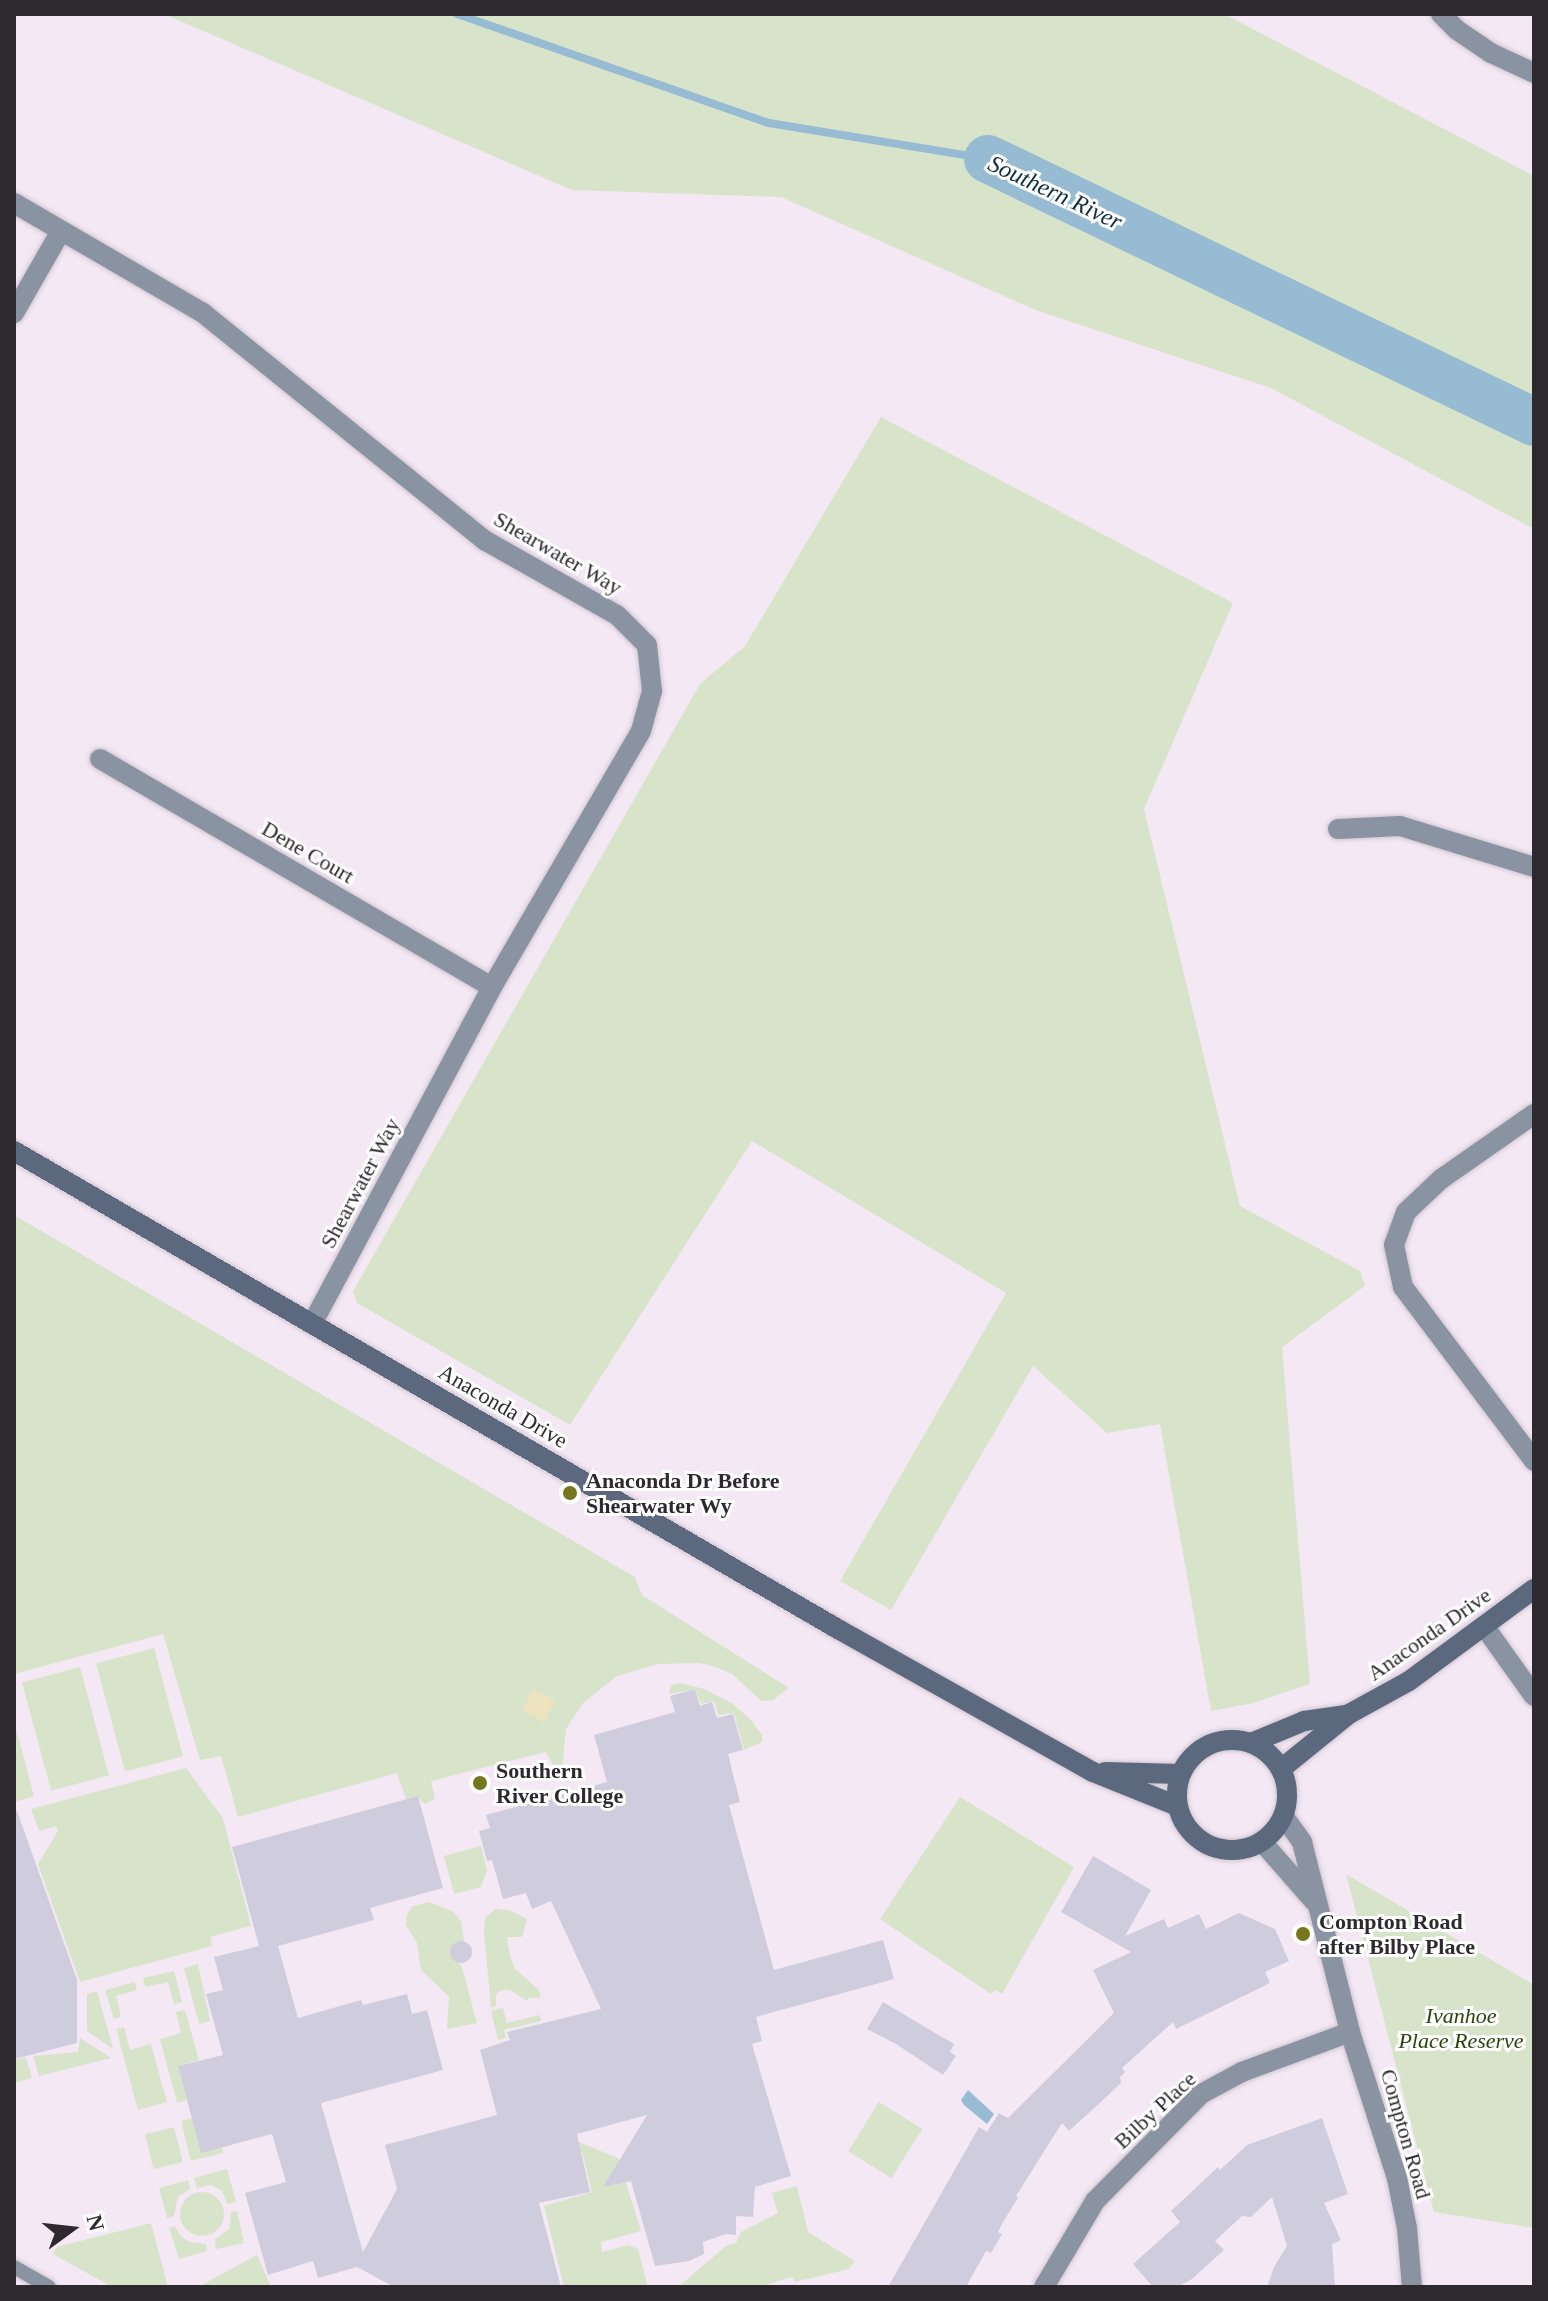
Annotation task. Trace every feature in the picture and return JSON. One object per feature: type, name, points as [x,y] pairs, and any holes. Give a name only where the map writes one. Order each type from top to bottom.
[{"type":"main road","name":"Anaconda Drive","points":[[14,1151],[838,1629],[1093,1772],[1177,1806]]},
{"type":"main road","name":"Anaconda Drive","points":[[1281,1769],[1349,1714],[1409,1681],[1534,1589]]},
{"type":"main road","name":"Anaconda Drive","points":[[1093,1772],[1180,1774],[1202,1748],[1234,1739],[1251,1743],[1304,1721],[1349,1714]]},
{"type":"main road","points":[[1180,1774],[1177,1806],[1190,1831],[1211,1847],[1228,1851],[1263,1843],[1284,1817],[1288,1801],[1281,1769],[1274,1758],[1251,1743]]},
{"type":"street","points":[[1441,14],[1457,30],[1491,53],[1534,73]]},
{"type":"street","name":"Shearwater Way","points":[[14,203],[203,313],[486,541],[617,615],[647,645],[652,691],[641,731],[492,987],[312,1324]]},
{"type":"street","points":[[14,313],[61,231]]},
{"type":"street","name":"Dene Court","points":[[100,759],[492,987]]},
{"type":"street","points":[[1338,829],[1400,826],[1534,867]]},
{"type":"street","points":[[1534,1114],[1441,1179],[1406,1212],[1394,1245],[1403,1287],[1534,1461]]},
{"type":"street","points":[[1484,1626],[1534,1696]]},
{"type":"street","name":"Compton Road","points":[[1284,1817],[1302,1842],[1350,2032],[1397,2178],[1407,2228],[1412,2287]]},
{"type":"street","name":"Compton Road","points":[[1263,1843],[1317,1904]]},
{"type":"street","name":"Bilby Place","points":[[1044,2287],[1095,2201],[1201,2094],[1242,2072],[1350,2032]]},
{"type":"lane","points":[[14,2267],[49,2287]]},
{"type":"green space","points":[[164,14],[1224,14],[1534,176],[1534,529],[1271,388],[1038,311],[781,197],[572,190]]},
{"type":"green space","points":[[881,417],[1233,603],[1144,809],[1240,1206],[1360,1271],[1365,1286],[1282,1347],[1310,1684],[1253,1703],[1211,1711],[1160,1424],[1107,1433],[1033,1366],[891,1610],[840,1581],[1006,1293],[752,1141],[570,1425],[357,1303],[353,1291],[700,684],[745,646]]},
{"type":"green space","points":[[14,1215],[635,1577],[642,1595],[789,1688],[773,1700],[761,1701],[732,1674],[716,1667],[699,1663],[658,1664],[617,1676],[583,1703],[566,1729],[562,1770],[555,1769],[546,1752],[431,1781],[435,1799],[424,1804],[418,1796],[406,1799],[397,1773],[238,1817],[221,1756],[200,1760],[163,1634],[14,1674]]},
{"type":"green space","points":[[154,1648],[183,1756],[125,1772],[96,1664]]},
{"type":"green space","points":[[80,1667],[109,1775],[51,1791],[22,1683]]},
{"type":"green space","points":[[681,1683],[704,1689],[733,1704],[751,1720],[762,1735],[762,1742],[744,1750],[734,1713],[718,1715],[714,1701],[701,1704],[695,1689],[669,1694],[671,1685]]},
{"type":"green space","points":[[14,1721],[34,1796],[14,1802]]},
{"type":"green space","points":[[186,1768],[223,1818],[251,1926],[210,1937],[212,1946],[80,1982],[38,1864],[58,1831],[56,1826],[39,1831],[31,1809]]},
{"type":"green space","points":[[960,1797],[1074,1867],[1002,1994],[995,1990],[991,1994],[880,1919]]},
{"type":"green space","points":[[481,1846],[487,1870],[481,1887],[454,1894],[444,1856]]},
{"type":"green space","name":"Ivanhoe Place Reserve","points":[[1346,1874],[1534,1985],[1534,2228],[1434,2212]]},
{"type":"green space","points":[[429,1902],[454,1912],[461,1921],[464,1941],[454,1943],[450,1953],[462,1967],[477,2023],[447,2029],[449,1997],[421,1970],[417,1943],[406,1925],[407,1914],[413,1906]]},
{"type":"green space","points":[[495,1909],[509,1910],[527,1919],[522,1937],[507,1937],[510,1955],[515,1969],[539,1990],[541,1997],[527,2001],[510,1990],[501,1990],[496,1994],[496,2006],[491,2008],[484,1932],[485,1918]]},
{"type":"green space","points":[[198,1964],[210,2021],[199,2024],[184,1968]]},
{"type":"green space","points":[[174,1971],[182,2002],[174,2004],[168,1982],[145,1987],[143,1978]]},
{"type":"green space","points":[[135,1982],[137,1990],[116,1996],[121,2017],[114,2019],[105,1990]]},
{"type":"green space","points":[[97,1991],[113,2049],[87,2031],[87,1994]]},
{"type":"green space","points":[[503,2008],[507,2023],[540,2015],[541,2021],[504,2030],[506,2038],[498,2040],[491,2011]]},
{"type":"green space","points":[[185,2010],[199,2060],[178,2066],[187,2100],[177,2103],[160,2039],[181,2033],[176,2012]]},
{"type":"green space","points":[[124,2027],[130,2050],[151,2044],[167,2102],[138,2110],[116,2029]]},
{"type":"green space","points":[[80,2038],[111,2058],[39,2076],[33,2056],[78,2052]]},
{"type":"green space","points":[[26,2057],[32,2078],[14,2083],[14,2060]]},
{"type":"green space","points":[[879,2102],[922,2129],[892,2178],[848,2151]]},
{"type":"green space","points":[[192,2118],[222,2147],[223,2153],[191,2161],[181,2121]]},
{"type":"green space","points":[[174,2127],[183,2162],[154,2169],[145,2134]]},
{"type":"green space","points":[[569,2138],[618,2158],[641,2231],[601,2242],[602,2252],[629,2245],[638,2249],[648,2287],[564,2287],[544,2206],[592,2192],[582,2152],[531,2163]]},
{"type":"green space","points":[[227,2169],[236,2202],[227,2204],[222,2191],[211,2185],[197,2188],[194,2178]]},
{"type":"green space","points":[[188,2180],[190,2189],[178,2197],[174,2216],[167,2218],[159,2188]]},
{"type":"green space","points":[[797,2186],[808,2232],[855,2261],[849,2269],[795,2282],[792,2277],[759,2287],[678,2287],[726,2246],[736,2243],[741,2232],[778,2213],[772,2193]]},
{"type":"green space","points":[[202,2192],[217,2199],[224,2214],[217,2229],[202,2236],[187,2229],[180,2214],[187,2199]]},
{"type":"green space","points":[[237,2211],[244,2243],[216,2249],[215,2239],[229,2229],[231,2212]]},
{"type":"green space","points":[[151,2223],[168,2287],[112,2287],[53,2254],[57,2247]]},
{"type":"green space","points":[[175,2226],[189,2242],[206,2244],[207,2251],[179,2259],[169,2228]]},
{"type":"green space","points":[[257,2255],[271,2287],[198,2287]]},
{"type":"sand","points":[[533,1689],[555,1700],[544,1722],[522,1710]]},
{"type":"water","points":[[968,2090],[994,2114],[987,2124],[961,2100]]},
{"type":"building","points":[[695,1689],[700,1706],[712,1702],[717,1718],[733,1714],[743,1750],[728,1754],[740,1802],[729,1805],[774,1970],[883,1940],[894,1979],[756,2017],[762,2041],[752,2044],[791,2176],[755,2187],[753,2217],[736,2216],[736,2235],[726,2234],[703,2242],[704,2254],[689,2261],[655,2266],[631,2181],[603,2187],[647,2115],[577,2134],[590,2192],[539,2203],[561,2287],[394,2287],[357,2267],[318,2278],[313,2261],[268,2275],[245,2193],[286,2182],[272,2134],[201,2153],[178,2066],[223,2055],[206,1994],[223,1990],[214,1957],[259,1946],[232,1847],[418,1796],[443,1888],[370,1908],[374,1920],[278,1946],[298,2018],[361,2000],[363,2005],[407,1994],[412,2014],[427,2010],[443,2070],[321,2103],[363,2252],[397,2189],[385,2145],[497,2115],[480,2050],[510,2040],[507,2032],[601,2009],[551,1901],[532,1909],[526,1893],[503,1899],[492,1860],[487,1861],[479,1831],[490,1828],[486,1815],[607,1782],[594,1735],[675,1712],[670,1696]]},
{"type":"building","points":[[17,1811],[77,1980],[77,2043],[14,2059],[14,1812]]},
{"type":"building","points":[[1093,1856],[1151,1890],[1125,1936],[1164,1919],[1168,1928],[1199,1914],[1206,1929],[1239,1913],[1275,1929],[1289,1961],[1265,1972],[1270,1983],[1176,2029],[1173,2022],[1122,2068],[1125,2072],[1120,2077],[1121,2083],[1069,2131],[1062,2123],[1016,2196],[1018,2198],[998,2232],[1002,2234],[991,2253],[986,2251],[966,2287],[888,2287],[979,2127],[987,2132],[999,2113],[1008,2118],[1114,2013],[1093,1970],[1131,1952],[1061,1912]]},
{"type":"building","points":[[461,1941],[469,1944],[472,1952],[469,1960],[461,1963],[453,1960],[450,1952],[453,1944]]},
{"type":"building","points":[[883,2002],[954,2044],[950,2052],[956,2056],[943,2075],[867,2029]]},
{"type":"building","points":[[1322,2118],[1348,2194],[1324,2203],[1341,2240],[1332,2244],[1335,2287],[1267,2287],[1274,2267],[1287,2246],[1272,2197],[1251,2217],[1242,2216],[1215,2241],[1224,2250],[1192,2279],[1177,2287],[1153,2287],[1133,2264],[1180,2222],[1171,2211],[1218,2167],[1220,2170],[1247,2145]]},
{"type":"waterway","name":"Southern River","points":[[457,14],[769,123],[988,159]]},
{"type":"waterway","name":"Southern River","points":[[988,159],[1534,422]]},
{"type":"place","name":"Anaconda Dr Before Shearwater Wy","points":[[570,1493]]},
{"type":"place","name":"Southern River College","points":[[480,1783]]},
{"type":"place","name":"Compton Road after Bilby Place","points":[[1303,1934]]}]
